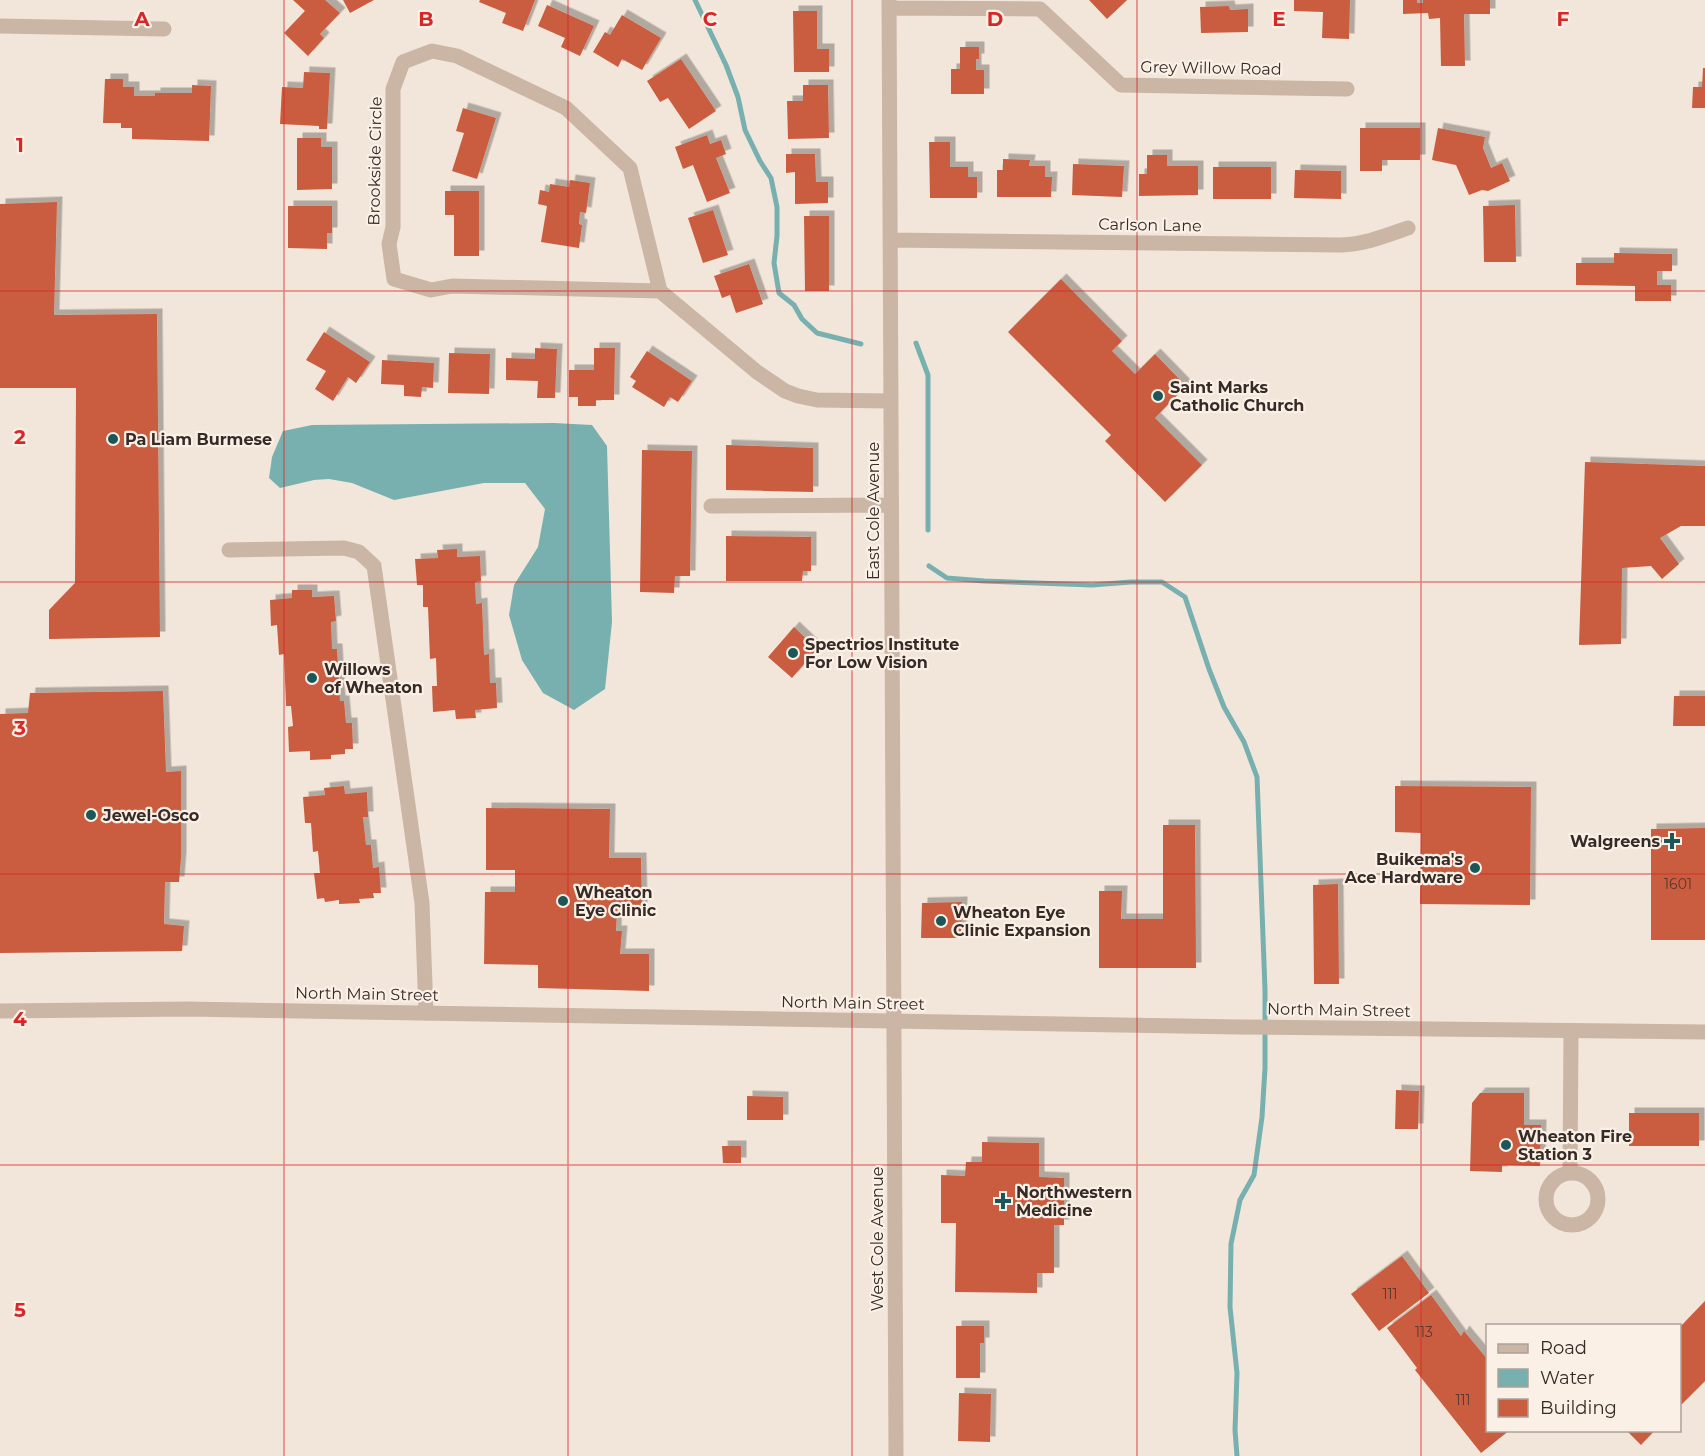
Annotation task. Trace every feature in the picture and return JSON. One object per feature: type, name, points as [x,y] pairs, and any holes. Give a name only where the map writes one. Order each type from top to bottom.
[{"type":"street","name":"Grey Willow Road","points":[[889,4],[1040,9],[1121,85],[1347,89]]},
{"type":"street","name":"East Cole Avenue","points":[[889,4],[894,1021]]},
{"type":"street","points":[[0,26],[164,29]]},
{"type":"street","name":"Brookside Circle","points":[[432,51],[457,56],[566,108],[630,168],[660,291],[452,286],[431,290],[394,279],[389,244],[393,227],[393,89],[403,62],[432,51]]},
{"type":"street","name":"Carlson Lane","points":[[890,240],[1357,245],[1408,228]]},
{"type":"street","points":[[660,291],[757,372],[785,391],[817,400],[890,401]]},
{"type":"street","points":[[711,506],[891,505]]},
{"type":"street","points":[[229,549],[344,548],[359,552],[374,566],[422,903],[426,1013]]},
{"type":"street","name":"North Main Street","points":[[0,1011],[188,1010],[1285,1028],[1705,1032]]},
{"type":"street","name":"West Cole Avenue","points":[[894,1021],[896,1456]]},
{"type":"street","points":[[1570,1172],[1571,1031]]},
{"type":"water","points":[[554,423],[592,425],[607,446],[612,622],[605,689],[574,710],[543,693],[522,660],[509,615],[514,585],[538,547],[545,509],[525,483],[484,483],[394,500],[352,483],[329,479],[314,480],[280,488],[269,478],[272,457],[283,431],[312,425]]},
{"type":"building","points":[[293,0],[325,0],[340,13],[320,34],[324,38],[308,56],[284,33],[305,11]]},
{"type":"building","points":[[343,0],[374,0],[350,13]]},
{"type":"building","points":[[480,0],[535,0],[523,31],[502,23],[506,13],[479,2]]},
{"type":"building","points":[[1089,0],[1127,0],[1107,19]]},
{"type":"building","points":[[1294,0],[1350,0],[1349,39],[1322,38],[1323,12],[1294,11]]},
{"type":"building","points":[[1403,0],[1417,0],[1417,3],[1423,3],[1423,0],[1490,0],[1490,14],[1464,14],[1465,66],[1441,66],[1440,18],[1429,19],[1428,13],[1403,14]]},
{"type":"building","points":[[547,5],[594,26],[580,56],[561,47],[565,38],[538,26]]},
{"type":"building","points":[[1229,6],[1230,10],[1248,9],[1248,32],[1201,33],[1200,7]]},
{"type":"building","points":[[793,11],[817,11],[817,49],[829,49],[829,72],[794,72]]},
{"type":"building","points":[[622,15],[661,38],[642,70],[622,59],[618,67],[593,52],[605,32],[610,35]]},
{"type":"building","points":[[960,47],[979,47],[976,70],[984,70],[984,94],[951,94],[951,69],[960,69]]},
{"type":"building","points":[[681,59],[716,111],[689,129],[668,98],[660,102],[647,81]]},
{"type":"building","points":[[1703,68],[1705,68],[1705,108],[1692,108],[1693,87],[1702,87]]},
{"type":"building","points":[[304,72],[330,73],[327,129],[319,129],[319,126],[280,124],[282,87],[303,88]]},
{"type":"building","points":[[105,79],[123,79],[123,87],[134,87],[134,96],[155,96],[155,93],[192,93],[192,85],[211,86],[209,141],[132,139],[132,128],[121,128],[121,123],[103,123]]},
{"type":"building","points":[[803,85],[828,85],[829,138],[788,139],[787,101],[803,101]]},
{"type":"building","points":[[463,108],[496,118],[477,179],[452,171],[464,133],[456,131]]},
{"type":"building","points":[[1360,128],[1420,128],[1420,160],[1382,160],[1382,171],[1360,171]]},
{"type":"building","points":[[1438,128],[1485,137],[1483,148],[1491,168],[1502,163],[1510,181],[1488,191],[1482,190],[1469,195],[1456,165],[1432,160]]},
{"type":"building","points":[[707,135],[710,144],[721,140],[726,154],[716,158],[730,193],[707,202],[693,165],[683,169],[675,147]]},
{"type":"building","points":[[297,138],[321,138],[321,147],[332,147],[332,189],[297,190]]},
{"type":"building","points":[[929,142],[950,142],[950,167],[968,167],[968,177],[977,177],[977,198],[930,198]]},
{"type":"building","points":[[786,154],[815,154],[816,182],[828,182],[828,203],[795,204],[795,172],[786,173]]},
{"type":"building","points":[[1147,155],[1167,155],[1167,166],[1198,166],[1198,195],[1139,196],[1139,174],[1147,174]]},
{"type":"building","points":[[1003,159],[1030,160],[1029,166],[1045,166],[1045,177],[1052,177],[1051,197],[997,197],[997,170],[1003,170]]},
{"type":"building","points":[[1073,164],[1124,166],[1122,197],[1072,195]]},
{"type":"building","points":[[1213,167],[1271,167],[1271,199],[1213,199]]},
{"type":"building","points":[[1295,170],[1341,171],[1341,199],[1294,198]]},
{"type":"building","points":[[570,180],[590,183],[586,213],[580,212],[579,224],[582,225],[579,248],[541,242],[547,206],[538,204],[540,190],[549,192],[550,184],[569,187]]},
{"type":"building","points":[[445,191],[479,191],[479,256],[454,256],[454,215],[445,215]]},
{"type":"building","points":[[57,202],[54,315],[157,314],[160,637],[49,639],[49,610],[75,583],[76,388],[0,388],[0,204]]},
{"type":"building","points":[[1515,205],[1516,262],[1484,262],[1483,206]]},
{"type":"building","points":[[288,206],[332,206],[332,233],[327,233],[327,249],[288,248]]},
{"type":"building","points":[[713,210],[728,255],[703,263],[688,218]]},
{"type":"building","points":[[804,216],[829,216],[829,291],[805,291]]},
{"type":"building","points":[[1614,253],[1672,254],[1672,271],[1657,271],[1657,285],[1671,285],[1671,301],[1635,301],[1635,286],[1576,285],[1576,263],[1614,263]]},
{"type":"building","points":[[749,264],[763,304],[736,313],[730,295],[722,298],[714,276]]},
{"type":"building","points":[[1061,279],[1122,341],[1112,351],[1135,374],[1155,354],[1186,386],[1155,418],[1202,465],[1165,502],[1105,441],[1111,435],[1008,332]]},
{"type":"building","points":[[324,332],[370,362],[356,383],[348,377],[333,401],[315,389],[326,371],[306,360]]},
{"type":"building","points":[[535,348],[557,349],[555,398],[537,398],[538,381],[506,380],[506,358],[535,359]]},
{"type":"building","points":[[594,348],[615,348],[614,400],[596,400],[596,406],[578,406],[578,397],[569,397],[569,370],[594,370]]},
{"type":"building","points":[[647,351],[692,381],[678,402],[670,397],[664,407],[632,387],[636,381],[630,377]]},
{"type":"building","points":[[449,353],[490,354],[489,394],[448,393]]},
{"type":"building","points":[[382,360],[434,363],[433,388],[422,387],[421,397],[404,396],[404,385],[381,384]]},
{"type":"building","points":[[726,445],[813,448],[813,492],[726,490]]},
{"type":"building","points":[[642,450],[692,451],[690,576],[675,576],[674,593],[640,592]]},
{"type":"building","points":[[1585,462],[1705,466],[1705,526],[1681,526],[1660,538],[1679,564],[1662,579],[1651,566],[1622,568],[1621,644],[1579,645]]},
{"type":"building","points":[[726,536],[811,537],[811,571],[803,571],[802,581],[726,581]]},
{"type":"building","name":"Willows of Wheaton","points":[[457,549],[457,557],[480,556],[481,581],[475,582],[476,604],[482,603],[484,655],[489,654],[490,683],[496,683],[497,708],[475,710],[476,718],[456,719],[455,710],[433,712],[432,686],[437,686],[436,658],[430,659],[428,607],[423,607],[423,585],[417,585],[415,559],[438,558],[437,550]]},
{"type":"building","name":"Willows of Wheaton","points":[[292,590],[312,590],[312,597],[334,596],[336,621],[331,622],[332,649],[337,649],[340,701],[344,701],[346,723],[352,723],[353,749],[345,749],[345,754],[331,755],[331,759],[310,760],[310,751],[289,752],[288,727],[293,726],[291,706],[286,706],[284,654],[279,655],[277,625],[271,626],[270,600],[292,598]]},
{"type":"building","name":"Spectrios Institute For Low Vision","points":[[794,627],[817,649],[792,678],[768,657]]},
{"type":"building","name":"Jewel-Osco","points":[[163,691],[166,772],[181,771],[179,882],[165,882],[164,924],[184,926],[182,951],[0,953],[0,714],[28,713],[30,693]]},
{"type":"building","points":[[1674,696],[1705,696],[1705,726],[1673,726]]},
{"type":"building","points":[[344,786],[345,794],[367,792],[368,817],[363,817],[366,845],[371,845],[373,868],[379,867],[381,893],[373,893],[374,898],[359,899],[360,903],[339,904],[339,900],[325,902],[324,898],[317,899],[314,873],[320,873],[318,851],[313,852],[311,823],[305,823],[303,797],[325,795],[324,788]]},
{"type":"building","name":"Buikema's Ace Hardware","points":[[1395,786],[1531,787],[1530,905],[1420,904],[1421,833],[1395,832]]},
{"type":"building","name":"Wheaton Eye Clinic","points":[[486,808],[610,809],[609,858],[641,858],[642,909],[617,909],[616,931],[622,931],[620,954],[649,954],[649,991],[538,988],[538,965],[484,964],[485,892],[515,892],[515,870],[486,870]]},
{"type":"building","points":[[1163,825],[1195,825],[1196,968],[1099,968],[1099,891],[1122,891],[1121,919],[1163,919]]},
{"type":"building","name":"Walgreens","points":[[1705,828],[1705,940],[1651,940],[1651,829]]},
{"type":"building","points":[[1338,884],[1339,984],[1314,984],[1313,885]]},
{"type":"building","name":"Wheaton Eye Clinic Expansion","points":[[962,902],[961,938],[921,938],[922,903]]},
{"type":"building","points":[[1396,1090],[1419,1091],[1418,1129],[1395,1129]]},
{"type":"building","name":"Wheaton Fire Station 3","points":[[1480,1093],[1524,1093],[1524,1125],[1541,1125],[1540,1166],[1502,1165],[1502,1172],[1470,1171],[1472,1103]]},
{"type":"building","points":[[747,1096],[783,1097],[783,1120],[747,1120]]},
{"type":"building","points":[[1629,1113],[1699,1113],[1699,1146],[1629,1146]]},
{"type":"building","name":"Northwestern Medicine","points":[[982,1142],[1039,1143],[1039,1177],[1064,1178],[1064,1225],[1054,1225],[1054,1273],[1037,1273],[1037,1293],[955,1292],[956,1223],[941,1223],[941,1175],[965,1176],[966,1162],[982,1162]]},
{"type":"building","points":[[722,1146],[741,1146],[741,1163],[723,1163]]},
{"type":"building","points":[[1402,1256],[1429,1293],[1379,1331],[1351,1294]]},
{"type":"building","points":[[1431,1295],[1461,1336],[1464,1331],[1486,1358],[1486,1432],[1507,1432],[1481,1453],[1415,1370],[1417,1368],[1387,1328]]},
{"type":"building","points":[[1705,1301],[1705,1381],[1681,1405],[1681,1326]]},
{"type":"building","points":[[956,1326],[984,1326],[984,1343],[980,1343],[980,1378],[956,1378]]},
{"type":"building","points":[[959,1393],[991,1394],[990,1442],[958,1441]]},
{"type":"building","points":[[1628,1432],[1653,1432],[1641,1445]]},
{"type":"waterway","points":[[695,0],[726,65],[738,97],[745,130],[771,178],[777,207],[774,263],[779,293],[794,305],[802,319],[817,333],[861,344]]},
{"type":"waterway","points":[[916,343],[928,375],[928,530]]},
{"type":"waterway","points":[[929,566],[947,578],[984,581],[1092,585],[1162,582],[1185,597],[1224,707],[1244,742],[1257,777],[1265,990],[1265,1068],[1262,1117],[1254,1175],[1240,1200],[1231,1244],[1230,1307],[1237,1373],[1235,1430],[1237,1456]]},
{"type":"place","name":"Saint Marks Catholic Church","points":[[1158,396]]},
{"type":"place","name":"Pa Liam Burmese","points":[[113,439]]},
{"type":"place","name":"Spectrios Institute For Low Vision","points":[[793,653]]},
{"type":"place","name":"Willows of Wheaton","points":[[312,678]]},
{"type":"place","name":"Jewel-Osco","points":[[91,815]]},
{"type":"place","name":"Walgreens","points":[[1672,841]]},
{"type":"place","name":"Buikema's Ace Hardware","points":[[1475,868]]},
{"type":"place","name":"Wheaton Eye Clinic","points":[[563,901]]},
{"type":"place","name":"Wheaton Eye Clinic Expansion","points":[[941,921]]},
{"type":"place","name":"Wheaton Fire Station 3","points":[[1506,1145]]},
{"type":"place","name":"Northwestern Medicine","points":[[1003,1201]]}]
